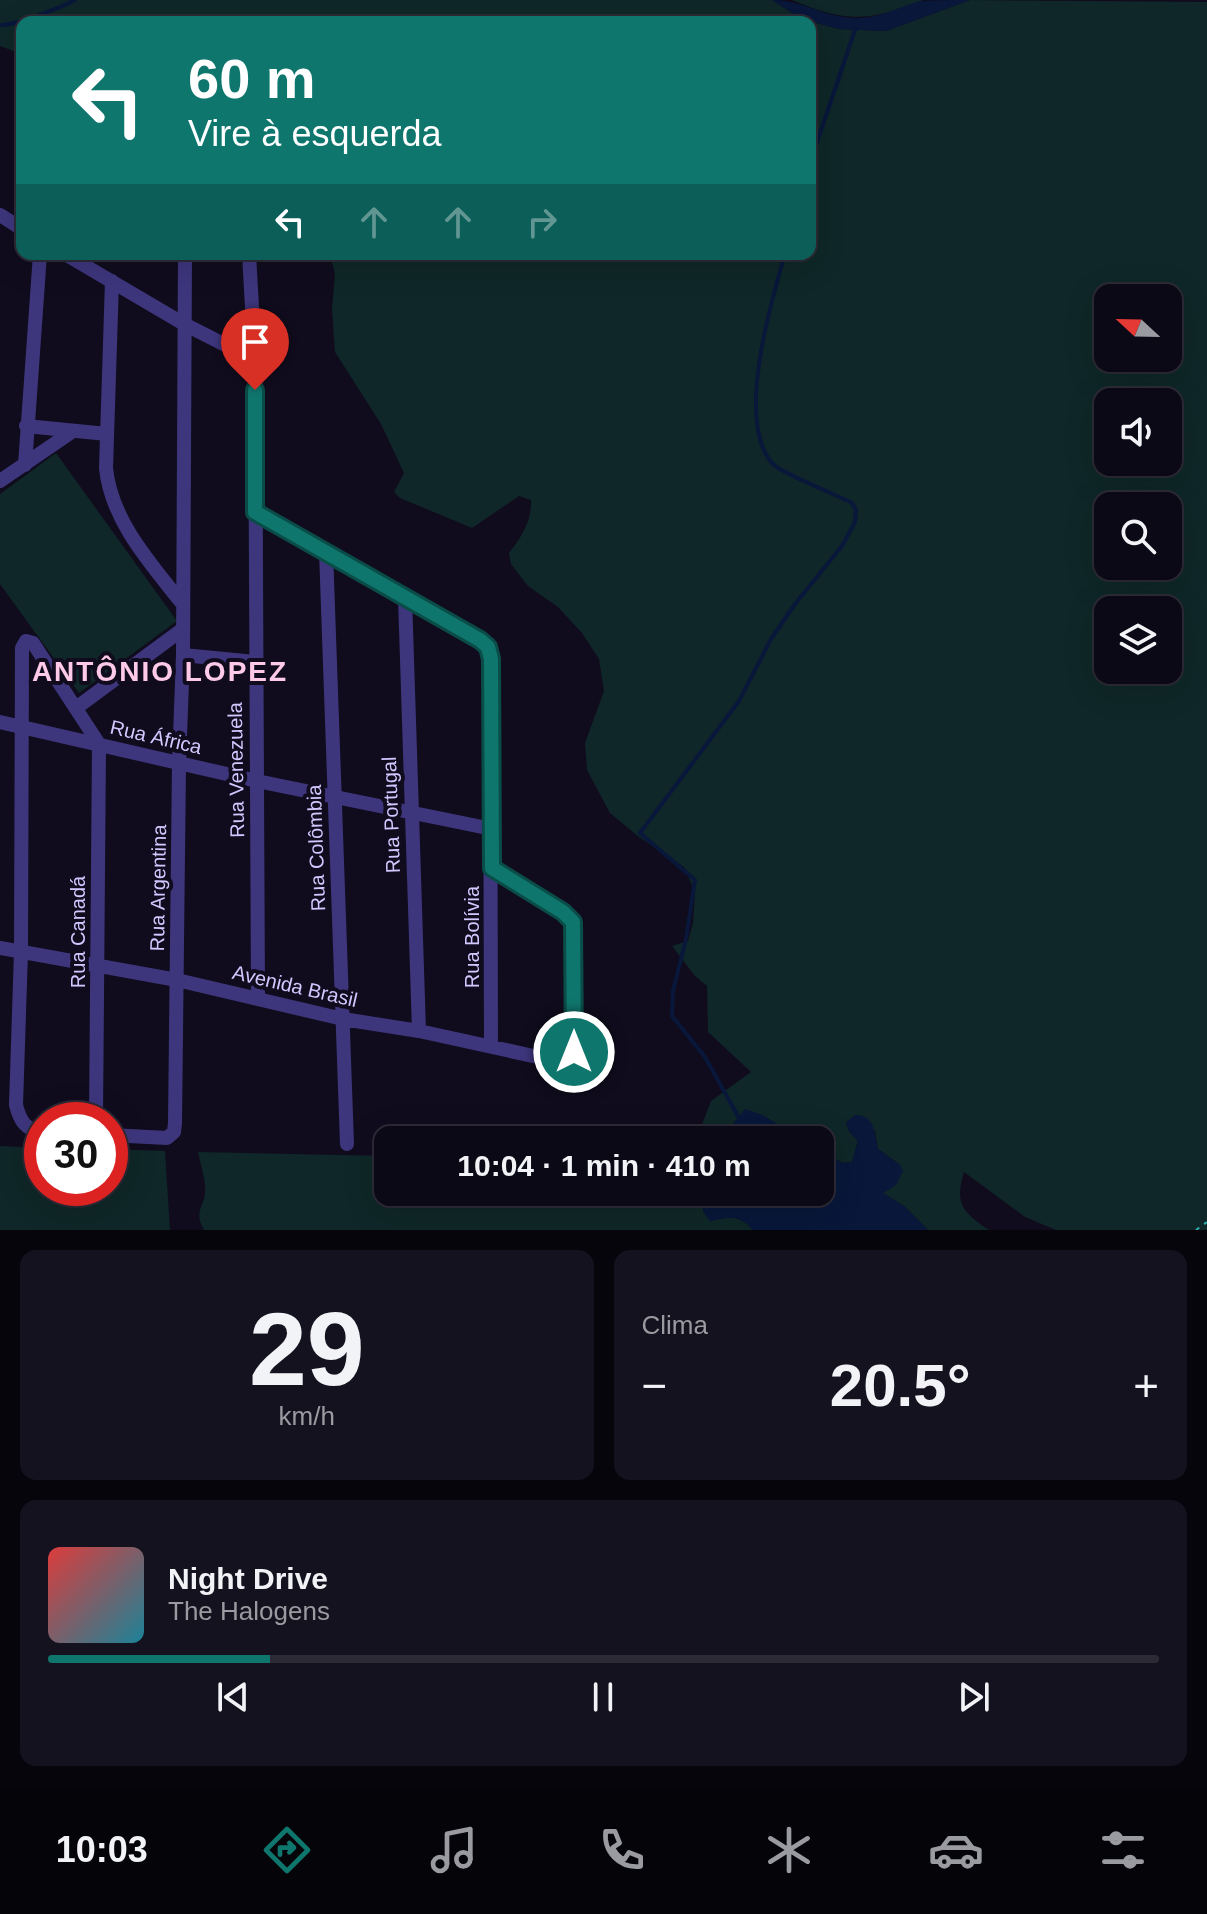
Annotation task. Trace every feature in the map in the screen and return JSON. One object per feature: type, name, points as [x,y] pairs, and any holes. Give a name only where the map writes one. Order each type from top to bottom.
[{"type":"street","points":[[25,465],[40,260]]},
{"type":"street","points":[[75,260],[184,324],[255,360]]},
{"type":"street","name":"Rua Argentina","points":[[128,1136],[167,1138],[174,1132],[175,1123],[183,655],[185,260]]},
{"type":"street","name":"Rua Venezuela","points":[[249,260],[255,360],[258,998]]},
{"type":"street","points":[[112,281],[106,468],[111,498],[149,562],[181,602]]},
{"type":"street","points":[[26,426],[107,434]]},
{"type":"street","points":[[0,481],[73,431]]},
{"type":"street","points":[[255,512],[405,597]]},
{"type":"street","name":"Rua Colômbia","points":[[326,551],[347,1144]]},
{"type":"street","name":"Rua Bolívia","points":[[405,597],[480,640],[488,647],[491,659],[491,1046]]},
{"type":"street","name":"Rua Portugal","points":[[405,597],[419,1031]]},
{"type":"street","points":[[76,708],[183,629]]},
{"type":"street","points":[[24,1125],[16,1105],[21,952],[22,648],[26,641],[33,643],[99,744]]},
{"type":"street","points":[[183,655],[255,662]]},
{"type":"street","name":"Rua África","points":[[0,722],[257,781],[492,829]]},
{"type":"street","name":"Rua Canadá","points":[[96,1102],[99,744]]},
{"type":"street","name":"Avenida Brasil","points":[[0,948],[177,980],[343,1019],[419,1031],[561,1064],[569,1060],[574,1052],[573,922],[563,912],[492,868]]},
{"type":"path","points":[[1196,1230],[1207,1222]]},
{"type":"green space","points":[[0,0],[772,0],[797,16],[16,16],[16,52],[0,46]]},
{"type":"green space","points":[[792,0],[923,0],[887,13],[858,17],[828,13]]},
{"type":"green space","points":[[970,0],[1207,2],[1207,1230],[1056,1230],[1025,1217],[964,1172],[960,1192],[963,1206],[989,1230],[928,1230],[904,1206],[882,1193],[900,1165],[878,1149],[875,1131],[855,1115],[846,1123],[858,1141],[852,1162],[843,1163],[834,1158],[834,1126],[780,1126],[762,1115],[736,1120],[731,1126],[701,1126],[711,1101],[751,1072],[708,1032],[707,986],[695,976],[672,946],[688,941],[693,923],[695,892],[684,867],[610,813],[587,770],[585,743],[604,691],[599,659],[582,633],[558,607],[528,586],[511,564],[509,553],[525,528],[531,500],[519,496],[472,528],[400,498],[394,492],[404,473],[381,424],[335,352],[332,309],[335,274],[332,260],[816,260],[816,23],[839,29],[886,31]]},
{"type":"green space","points":[[56,453],[177,621],[79,693],[0,584],[0,494]]},
{"type":"green space","points":[[0,1146],[24,1147],[24,1206],[128,1206],[128,1150],[165,1151],[170,1230],[0,1230]]},
{"type":"green space","points":[[198,1152],[374,1156],[374,1206],[704,1206],[703,1211],[710,1221],[733,1218],[743,1221],[753,1230],[204,1230],[199,1217],[205,1185]]},
{"type":"water","points":[[772,0],[795,3],[837,16],[861,18],[877,16],[921,1],[970,0],[886,31],[839,29],[816,23],[816,16],[797,16]]},
{"type":"water","points":[[745,1109],[780,1126],[731,1126]]},
{"type":"water","points":[[855,1115],[867,1118],[875,1132],[878,1149],[900,1165],[903,1171],[896,1185],[883,1193],[904,1206],[928,1230],[753,1230],[743,1221],[733,1218],[710,1221],[703,1211],[704,1206],[834,1206],[834,1158],[843,1163],[852,1162],[858,1141],[846,1123]]},
{"type":"waterway","points":[[35,16],[75,0]]},
{"type":"waterway","points":[[0,25],[16,22]]},
{"type":"waterway","points":[[816,145],[856,27]]},
{"type":"waterway","points":[[739,1118],[705,1057],[672,1016],[673,991],[686,939],[695,880],[640,833],[739,701],[771,639],[842,546],[855,522],[856,510],[852,503],[780,469],[762,446],[757,422],[759,362],[783,260]]},
{"type":"district","name":"ANTÔNIO LOPEZ","points":[[160,671]]},
{"type":"route","points":[[255,390],[255,512],[488,647],[491,659],[492,868],[563,912],[573,922],[574,1052]]}]
